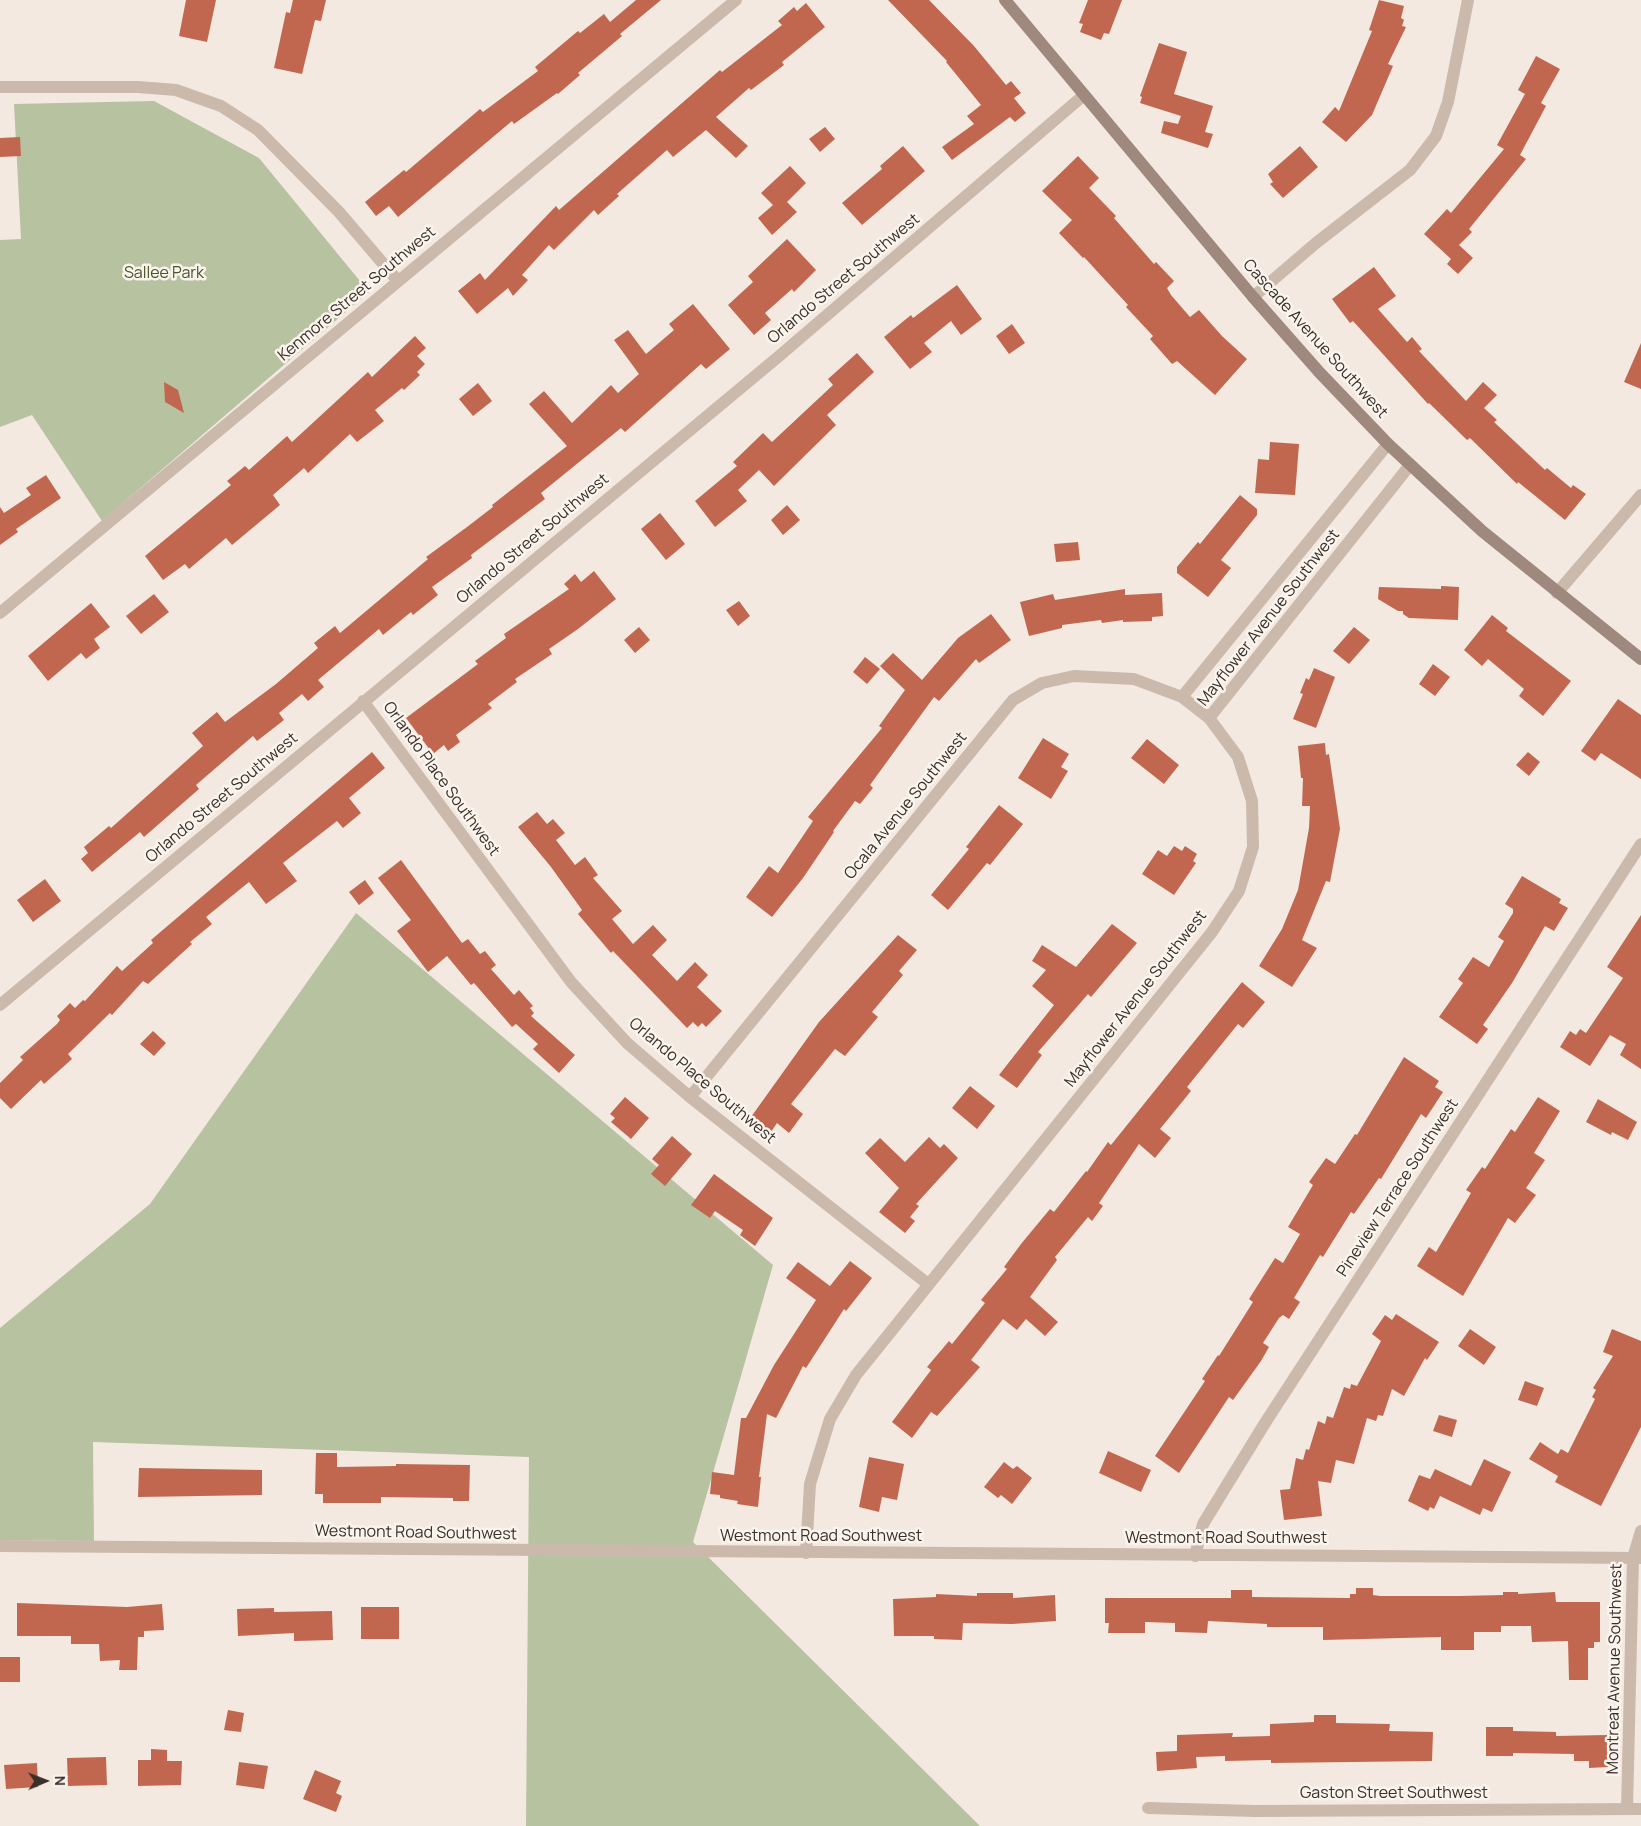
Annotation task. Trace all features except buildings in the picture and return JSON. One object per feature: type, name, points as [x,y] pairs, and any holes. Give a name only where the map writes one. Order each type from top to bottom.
[{"type":"main road","name":"Cascade Avenue Southwest","points":[[1005,0],[1253,297],[1320,373],[1388,444],[1482,531],[1641,659]]},
{"type":"street","name":"Kenmore Street Southwest","points":[[0,613],[736,0]]},
{"type":"street","points":[[1253,297],[1316,243],[1410,170],[1436,136],[1448,102],[1468,0]]},
{"type":"street","points":[[0,87],[138,87],[176,90],[221,106],[258,130],[340,212],[398,281]]},
{"type":"street","name":"Orlando Street Southwest","points":[[0,1005],[778,357],[1084,95]]},
{"type":"street","name":"Mayflower Avenue Southwest","points":[[1182,697],[1388,444]]},
{"type":"street","name":"Mayflower Avenue Southwest","points":[[806,1553],[810,1484],[830,1419],[856,1375],[1212,932],[1239,891],[1252,847],[1252,801],[1238,757],[1209,718],[1410,465]]},
{"type":"street","points":[[1557,593],[1641,495]]},
{"type":"street","name":"Ocala Avenue Southwest","points":[[690,1097],[1013,700],[1042,682],[1074,676],[1134,679],[1182,697],[1209,718]]},
{"type":"street","name":"Orlando Place Southwest","points":[[363,701],[571,982],[627,1043],[690,1097],[928,1284]]},
{"type":"street","name":"Pineview Terrace Southwest","points":[[1196,1556],[1203,1524],[1265,1423],[1641,844]]},
{"type":"street","name":"Montreat Avenue Southwest","points":[[1628,1809],[1637,1558],[1641,1531]]},
{"type":"street","name":"Westmont Road Southwest","points":[[0,1546],[1637,1558]]},
{"type":"street","name":"Gaston Street Southwest","points":[[1148,1808],[1256,1810],[1641,1809]]},
{"type":"green space","name":"Sallee Park","points":[[154,101],[259,158],[369,292],[102,521],[32,415],[0,427],[0,240],[21,239],[14,104]]},
{"type":"green space","points":[[356,913],[773,1265],[693,1542],[980,1826],[526,1826],[529,1457],[93,1442],[94,1541],[0,1540],[0,1328],[150,1204]]}]
